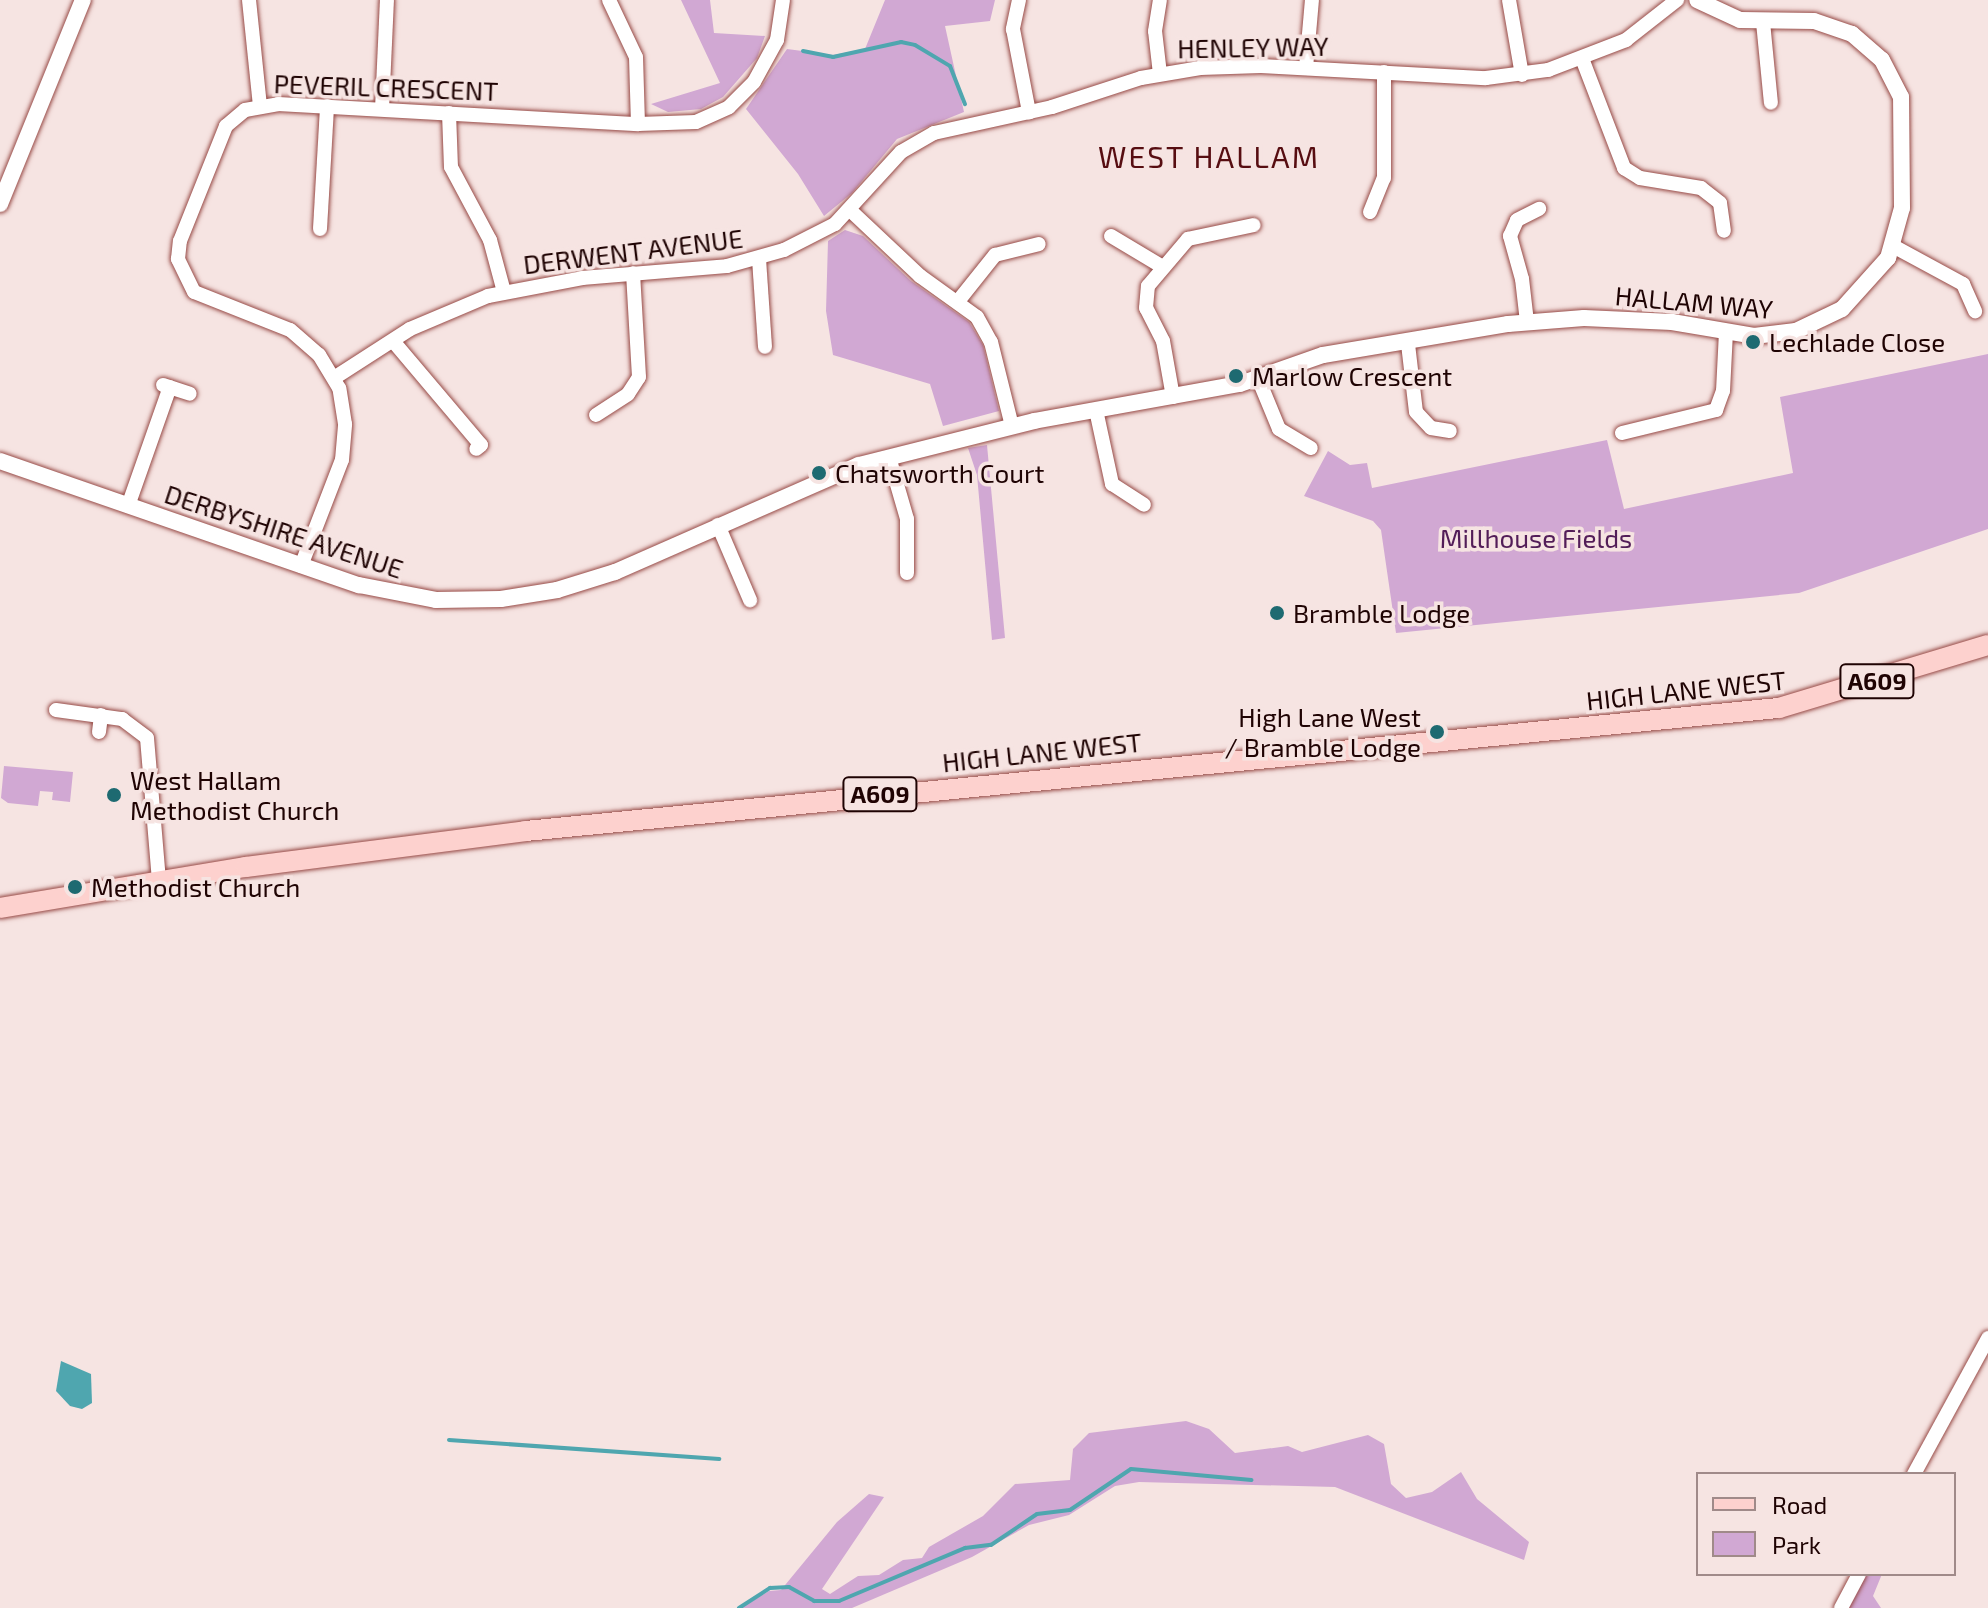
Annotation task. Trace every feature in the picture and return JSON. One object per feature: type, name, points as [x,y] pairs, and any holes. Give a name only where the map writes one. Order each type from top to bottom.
[{"type":"main road","name":"HIGH LANE WEST","points":[[0,908],[159,881],[526,831],[1779,708],[1988,645]]},
{"type":"street","points":[[0,204],[83,0]]},
{"type":"street","points":[[249,0],[260,106]]},
{"type":"street","points":[[382,109],[387,0]]},
{"type":"street","points":[[609,0],[636,57],[638,124]]},
{"type":"street","name":"PEVERIL CRESCENT","points":[[301,566],[344,451],[344,412],[334,378],[298,335],[202,298],[180,267],[180,241],[219,136],[235,116],[260,106],[327,106],[638,124],[696,122],[736,102],[772,52],[783,0]]},
{"type":"street","points":[[1160,0],[1155,31],[1160,74]]},
{"type":"street","points":[[1306,68],[1312,0]]},
{"type":"street","points":[[1509,0],[1522,75]]},
{"type":"street","name":"HENLEY WAY","points":[[851,211],[893,160],[920,139],[1029,112],[1160,74],[1229,66],[1522,75],[1583,61],[1626,40],[1677,0]]},
{"type":"street","name":"HALLAM WAY","points":[[1012,426],[1258,378],[1313,358],[1527,322],[1649,320],[1726,332],[1780,334],[1829,318],[1863,292],[1893,246],[1902,208],[1905,136],[1903,106],[1892,73],[1871,47],[1838,27],[1804,20],[1763,22],[1728,17],[1697,0]]},
{"type":"street","points":[[1012,8],[1014,41],[1029,112]]},
{"type":"street","points":[[1763,22],[1771,103]]},
{"type":"street","points":[[1583,61],[1614,152],[1631,182],[1693,184],[1728,207],[1724,231]]},
{"type":"street","points":[[1379,206],[1384,178],[1384,72]]},
{"type":"street","points":[[320,229],[328,209],[327,106]]},
{"type":"street","points":[[449,113],[448,160],[490,240],[504,292]]},
{"type":"street","points":[[1527,322],[1522,279],[1511,252],[1506,225],[1539,209]]},
{"type":"street","points":[[851,211],[929,283],[959,300],[991,342],[1012,426]]},
{"type":"street","name":"DERWENT AVENUE","points":[[334,378],[451,309],[504,292],[759,259],[804,242],[851,211]]},
{"type":"street","points":[[1173,397],[1163,341],[1146,308],[1148,286],[1161,266],[1188,239],[1254,225]]},
{"type":"street","points":[[1111,236],[1161,266]]},
{"type":"street","points":[[959,300],[995,255],[1039,244]]},
{"type":"street","points":[[1893,246],[1950,274],[1977,299]]},
{"type":"street","points":[[759,259],[765,347]]},
{"type":"street","points":[[596,415],[628,394],[639,377],[633,273]]},
{"type":"street","points":[[1622,433],[1720,414],[1726,332]]},
{"type":"street","points":[[393,341],[481,445],[476,449]]},
{"type":"street","points":[[1408,344],[1414,407],[1439,435]]},
{"type":"street","points":[[1258,378],[1279,429],[1311,448]]},
{"type":"street","points":[[128,506],[166,386],[190,394]]},
{"type":"street","points":[[1096,410],[1109,478],[1123,501],[1144,505]]},
{"type":"street","name":"DERBYSHIRE AVENUE","points":[[0,461],[301,566],[416,597],[515,598],[615,572],[718,525],[889,457],[1012,426]]},
{"type":"street","points":[[889,457],[907,519],[907,573]]},
{"type":"street","points":[[718,525],[750,600]]},
{"type":"street","points":[[738,572],[753,565]]},
{"type":"street","points":[[56,710],[101,715],[134,724],[151,747],[159,881]]},
{"type":"street","points":[[99,732],[101,715]]},
{"type":"street","points":[[1915,1472],[1988,1338]]},
{"type":"street","points":[[1841,1608],[1858,1576]]},
{"type":"green space","points":[[681,0],[710,0],[714,33],[765,36],[757,58],[723,97],[701,109],[668,112],[651,104],[720,83]]},
{"type":"green space","points":[[885,0],[995,0],[990,21],[945,26],[964,112],[897,139],[852,193],[824,216],[798,174],[746,109],[787,49],[833,55],[865,49]]},
{"type":"green space","points":[[845,230],[863,236],[911,281],[969,322],[983,345],[999,411],[943,426],[930,384],[833,355],[826,311],[828,241]]},
{"type":"green space","name":"Millhouse Fields","points":[[1988,354],[1988,529],[1799,593],[1396,633],[1381,530],[1373,521],[1304,496],[1328,451],[1350,465],[1367,463],[1372,488],[1607,440],[1624,509],[1793,473],[1780,397]]},
{"type":"green space","points":[[987,445],[1005,638],[992,640],[977,475],[968,448]]},
{"type":"green space","points":[[4,766],[73,772],[70,802],[52,800],[53,792],[40,791],[38,806],[8,803],[1,798]]},
{"type":"green space","points":[[1186,1421],[1209,1429],[1235,1453],[1288,1446],[1302,1452],[1368,1435],[1384,1444],[1391,1484],[1406,1498],[1432,1492],[1461,1472],[1477,1499],[1529,1542],[1524,1560],[1335,1487],[1139,1482],[1115,1486],[1069,1515],[1029,1525],[972,1557],[852,1608],[741,1608],[769,1591],[781,1590],[837,1522],[869,1494],[884,1497],[822,1589],[830,1594],[858,1576],[879,1575],[903,1560],[922,1558],[929,1547],[983,1516],[1015,1484],[1070,1480],[1073,1449],[1089,1433]]},
{"type":"green space","points":[[1864,1576],[1881,1576],[1873,1596],[1881,1608],[1846,1608]]},
{"type":"water","points":[[61,1361],[91,1374],[92,1403],[82,1409],[70,1406],[56,1391]]},
{"type":"waterway","points":[[803,51],[833,57],[901,42],[915,45],[950,66],[965,104]]},
{"type":"waterway","points":[[449,1440],[719,1459]]},
{"type":"waterway","points":[[739,1608],[770,1588],[789,1587],[814,1601],[839,1601],[965,1548],[991,1545],[1037,1514],[1070,1510],[1131,1469],[1251,1480]]},
{"type":"place","name":"Lechlade Close","points":[[1753,342]]},
{"type":"place","name":"Marlow Crescent","points":[[1236,376]]},
{"type":"place","name":"Chatsworth Court","points":[[819,473]]},
{"type":"place","name":"Bramble Lodge","points":[[1277,613]]},
{"type":"place","name":"High Lane West / Bramble Lodge","points":[[1437,732]]},
{"type":"place","name":"West Hallam Methodist Church","points":[[114,795]]},
{"type":"place","name":"Methodist Church","points":[[75,887]]},
{"type":"district","name":"WEST HALLAM","points":[[1209,156]]}]
